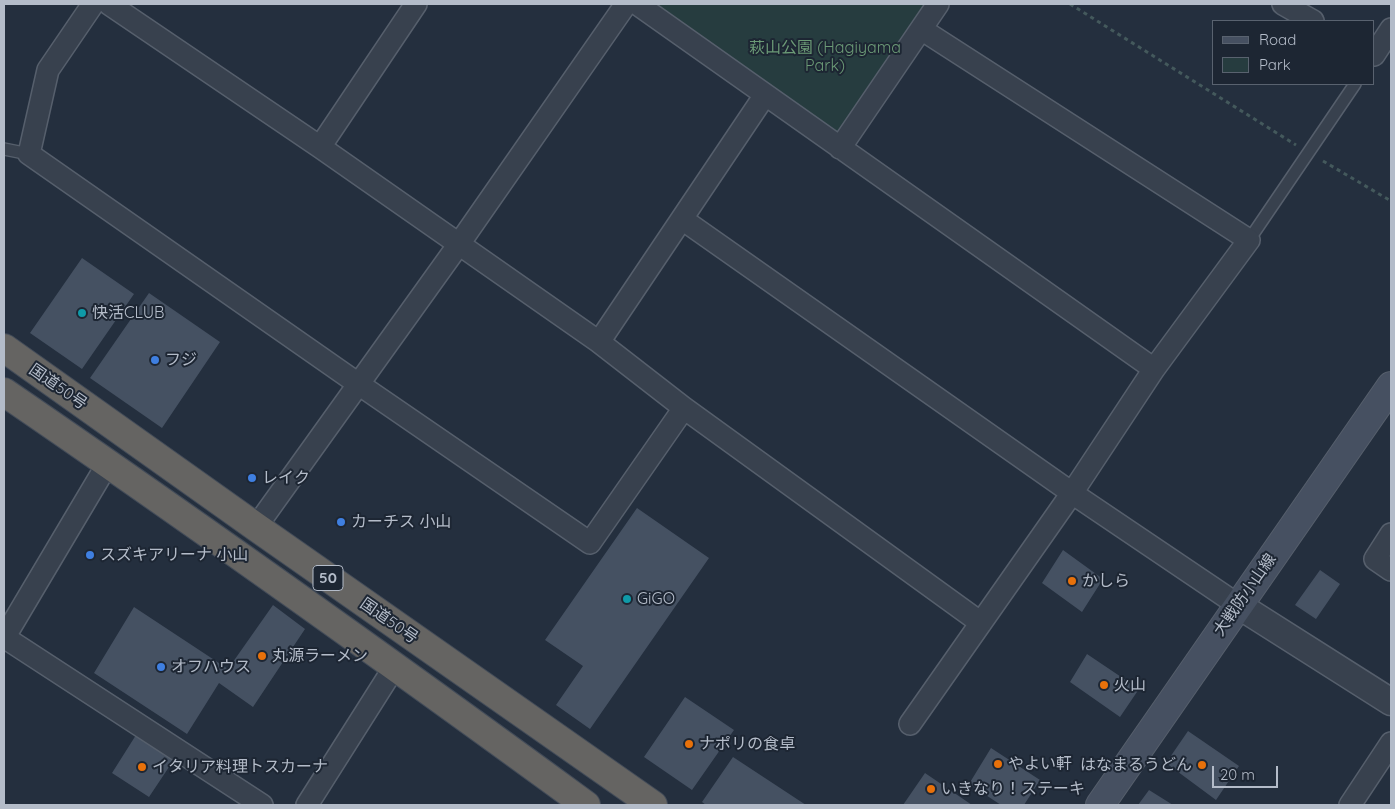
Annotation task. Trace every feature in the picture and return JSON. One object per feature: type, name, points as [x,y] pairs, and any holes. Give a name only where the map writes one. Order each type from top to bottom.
[{"type":"highway","name":"国道50号","points":[[4,348],[653,805]]},
{"type":"highway","name":"国道50号","points":[[4,392],[108,463],[395,666],[586,805]]},
{"type":"main road","name":"大戦防小山線","points":[[1100,805],[1238,605],[1388,396]]},
{"type":"street","points":[[93,4],[48,70],[29,154],[358,384],[590,543],[684,408]]},
{"type":"street","points":[[108,4],[320,147],[599,342],[684,408],[981,623]]},
{"type":"street","points":[[320,147],[416,4]]},
{"type":"street","points":[[256,527],[459,244],[626,4]]},
{"type":"street","points":[[637,4],[1154,369]]},
{"type":"street","points":[[840,148],[938,4]]},
{"type":"street","points":[[1283,4],[1310,20]]},
{"type":"street","points":[[910,724],[1072,493],[1154,369],[1249,240],[921,29]]},
{"type":"street","points":[[1375,53],[1391,29]]},
{"type":"street","points":[[599,342],[765,95]]},
{"type":"street","points":[[682,219],[1072,493],[1238,605],[1391,702]]},
{"type":"street","points":[[108,463],[4,638],[262,805]]},
{"type":"street","points":[[1391,534],[1375,559],[1391,570]]},
{"type":"street","points":[[308,805],[395,666]]},
{"type":"street","points":[[1350,805],[1391,742]]},
{"type":"lane","points":[[1249,240],[1354,85]]},
{"type":"lane","points":[[4,148],[29,154]]},
{"type":"path","points":[[1070,4],[1309,153],[1391,201]]},
{"type":"green space","name":"萩山公園 (Hagiyama Park)","points":[[655,4],[926,4],[839,133]]},
{"type":"building","name":"快活CLUB","points":[[82,258],[134,294],[82,369],[30,333]]},
{"type":"building","name":"フジ","points":[[149,293],[220,342],[162,428],[90,378]]},
{"type":"building","name":"GiGO","points":[[637,508],[709,558],[590,729],[556,705],[583,666],[545,640]]},
{"type":"building","name":"かしら","points":[[1063,550],[1103,579],[1082,612],[1042,583]]},
{"type":"building","points":[[1320,570],[1340,584],[1316,619],[1295,605]]},
{"type":"building","points":[[273,605],[305,629],[253,707],[219,683],[187,734],[94,673],[134,607],[228,669]]},
{"type":"building","name":"火山","points":[[1087,654],[1139,689],[1120,717],[1070,682]]},
{"type":"building","name":"ナポリの食卓","points":[[685,697],[734,730],[692,790],[644,757]]},
{"type":"building","name":"はなまるうどん","points":[[1188,731],[1239,766],[1216,800],[1166,763]]},
{"type":"building","name":"イタリア料理トスカーナ","points":[[136,735],[173,761],[149,797],[112,773]]},
{"type":"building","name":"やよい軒","points":[[991,748],[1040,780],[1024,805],[1001,805],[969,784]]},
{"type":"building","points":[[733,757],[806,805],[706,805],[702,802]]},
{"type":"building","name":"いきなり！ステーキ","points":[[925,773],[972,805],[903,805]]},
{"type":"building","points":[[1149,790],[1173,805],[1138,805]]},
{"type":"place","name":"快活CLUB","points":[[82,313]]},
{"type":"place","name":"フジ","points":[[155,360]]},
{"type":"place","name":"レイク","points":[[252,478]]},
{"type":"place","name":"カーチス 小山","points":[[341,522]]},
{"type":"place","name":"スズキアリーナ 小山","points":[[90,555]]},
{"type":"place","name":"かしら","points":[[1072,581]]},
{"type":"place","name":"GiGO","points":[[627,599]]},
{"type":"place","name":"丸源ラーメン","points":[[262,656]]},
{"type":"place","name":"オフハウス","points":[[161,667]]},
{"type":"place","name":"火山","points":[[1104,685]]},
{"type":"place","name":"ナポリの食卓","points":[[689,744]]},
{"type":"place","name":"やよい軒","points":[[998,764]]},
{"type":"place","name":"はなまるうどん","points":[[1202,765]]},
{"type":"place","name":"イタリア料理トスカーナ","points":[[142,767]]},
{"type":"place","name":"いきなり！ステーキ","points":[[931,789]]}]
